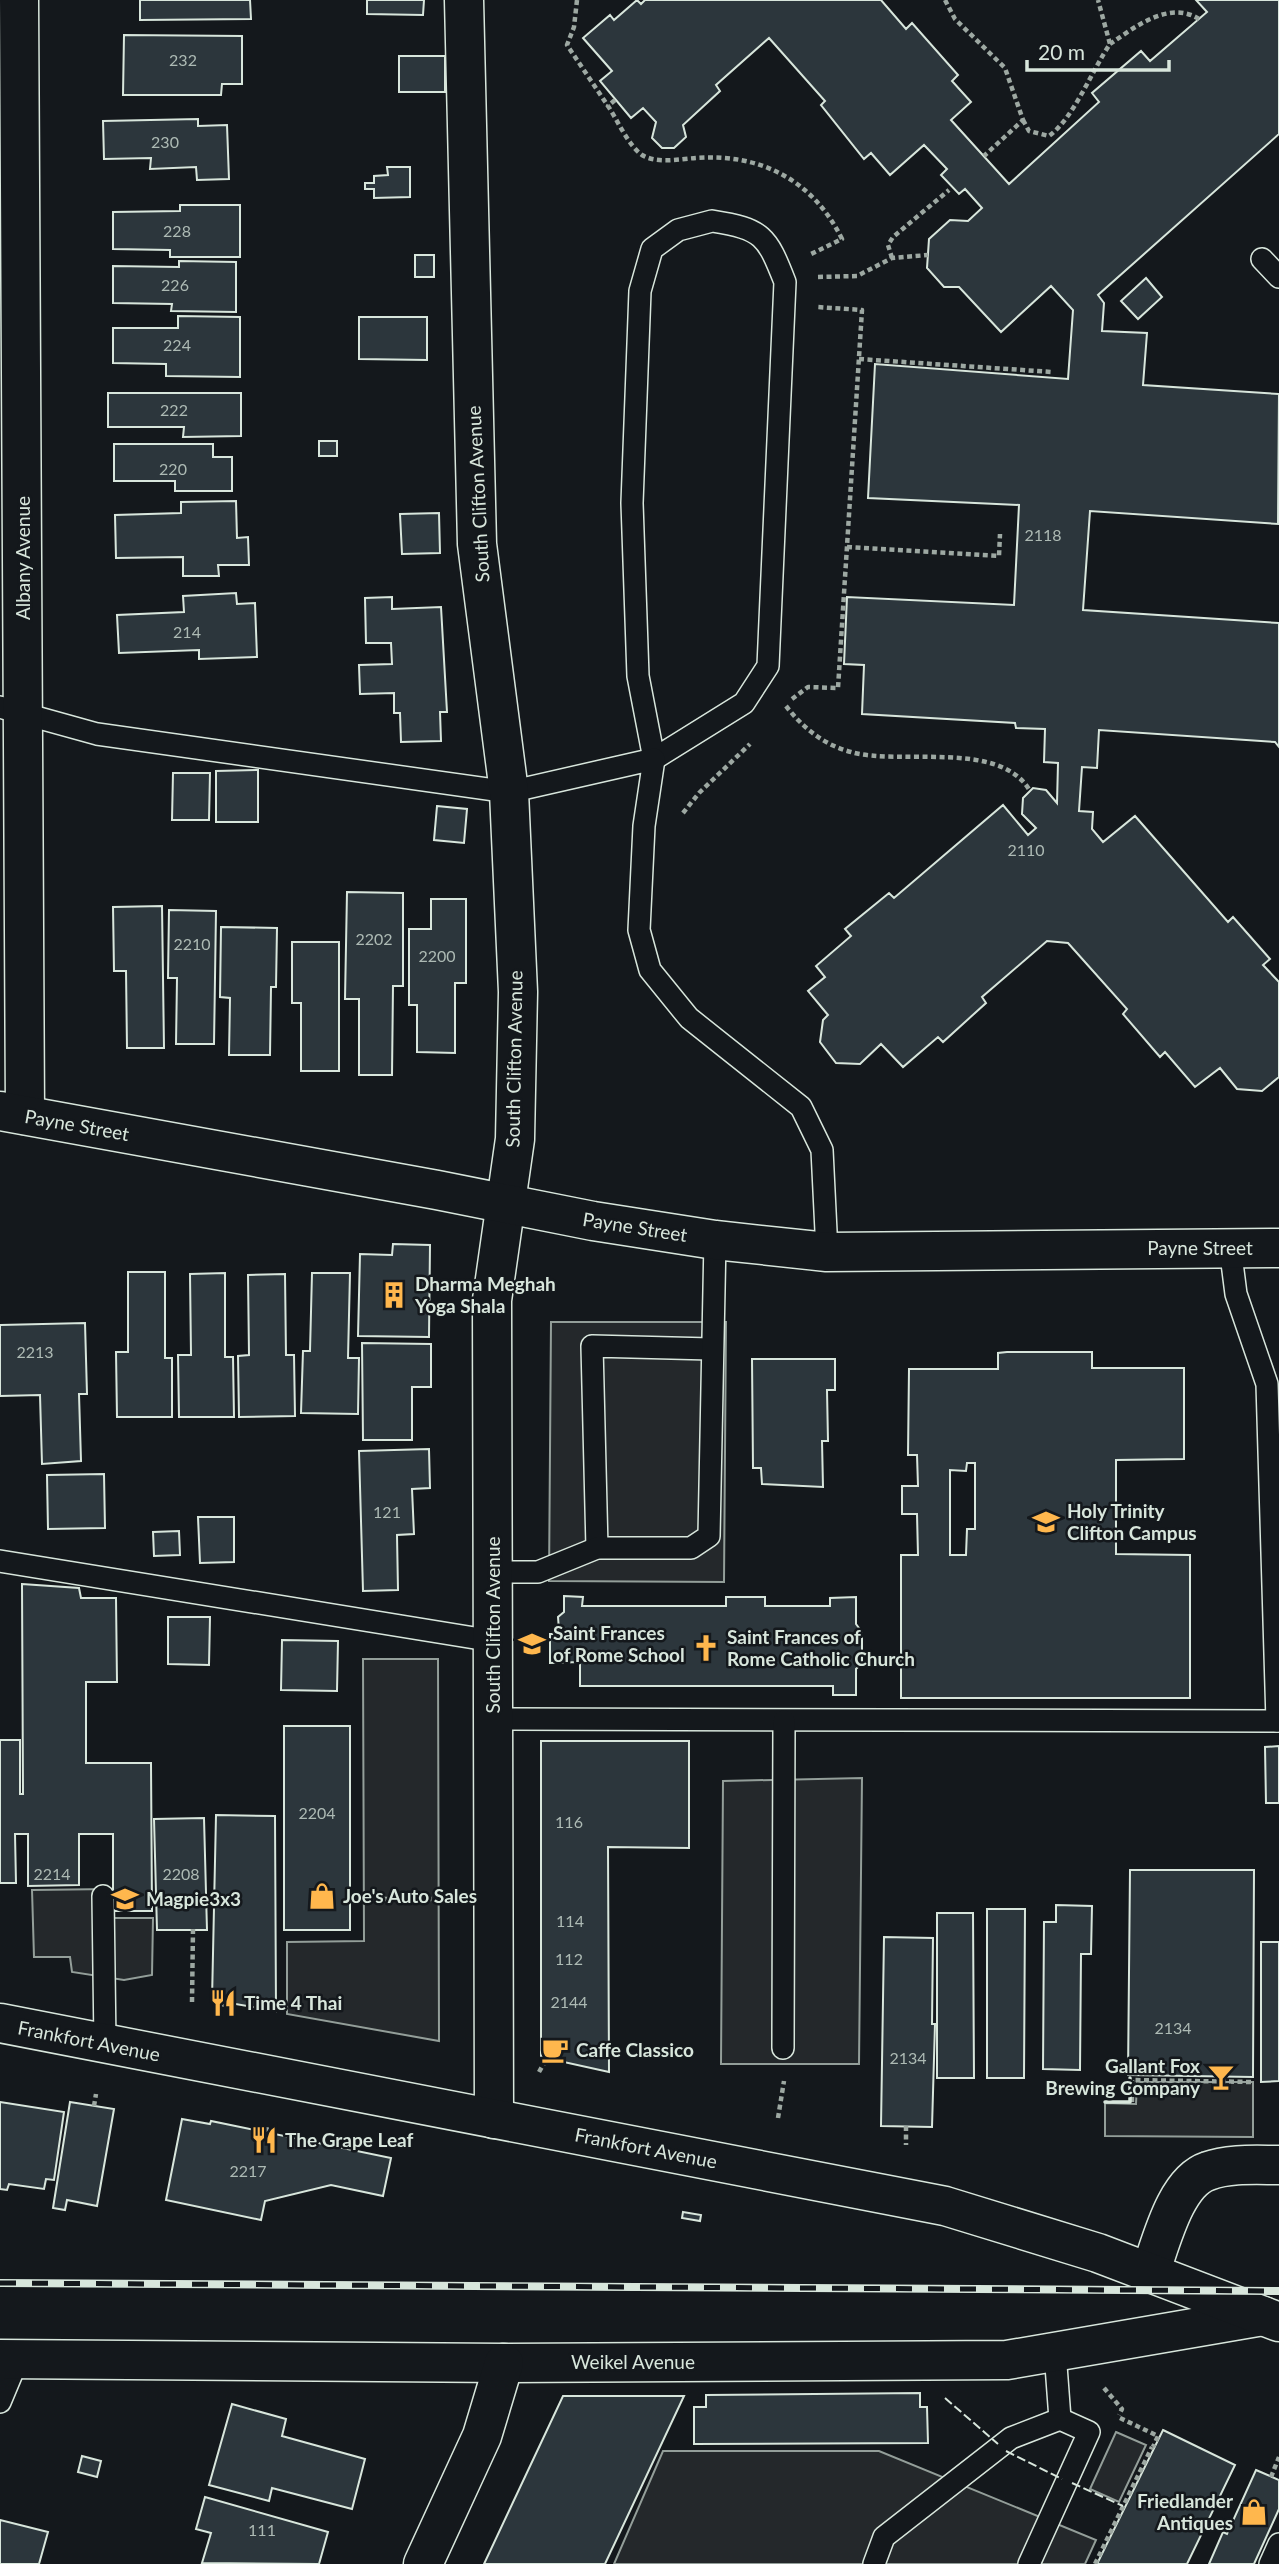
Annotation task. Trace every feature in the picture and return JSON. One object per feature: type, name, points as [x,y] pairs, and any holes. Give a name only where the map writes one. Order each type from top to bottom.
[{"type":"street","name":"Albany Avenue","points":[[13,1113],[12,710],[19,0]]},
{"type":"street","name":"South Clifton Avenue","points":[[464,0],[477,544],[509,792],[518,992],[515,1139],[492,1300],[494,2119]]},
{"type":"street","name":"Payne Street","points":[[13,1113],[593,1221],[715,1240],[827,1252],[1279,1248]]},
{"type":"street","name":"Frankfort Avenue","points":[[0,2024],[945,2206],[1098,2253],[1271,2319]]},
{"type":"street","points":[[1150,2273],[1176,2203],[1194,2179],[1207,2171],[1279,2165]]},
{"type":"street","name":"Weikel Avenue","points":[[9,2359],[505,2363],[1007,2360],[1271,2319]]},
{"type":"street","points":[[423,2564],[482,2437],[505,2363]]},
{"type":"lane","points":[[12,710],[97,734],[509,792],[654,759],[744,703],[768,666],[785,282],[770,244],[743,226],[712,222],[678,230],[652,249],[640,291],[632,517],[638,676],[654,759],[643,826],[639,930],[650,970],[689,1018],[802,1107],[822,1150],[827,1252]]},
{"type":"lane","points":[[1262,259],[1279,276]]},
{"type":"lane","points":[[493,1572],[538,1572],[597,1548],[691,1548],[709,1536],[715,1240]]},
{"type":"lane","points":[[494,1719],[1278,1721],[1267,1384],[1236,1294],[1230,1247]]},
{"type":"lane","points":[[597,1548],[593,1346],[712,1349]]},
{"type":"lane","points":[[0,1560],[493,1641]]},
{"type":"lane","points":[[783,2048],[784,1721]]},
{"type":"lane","points":[[103,1896],[105,2043]]},
{"type":"lane","points":[[1055,2352],[1060,2419]]},
{"type":"lane","points":[[0,2402],[9,2359]]},
{"type":"lane","points":[[874,2564],[884,2537],[1011,2438],[1060,2419],[1088,2432],[1029,2564]]},
{"type":"lane","points":[[1269,2564],[1279,2544]]},
{"type":"path","points":[[577,0],[574,27],[567,45],[634,147],[648,158],[747,160],[783,173],[822,205],[842,239],[810,254],[809,261]]},
{"type":"path","points":[[945,0],[955,19],[1005,68],[1023,120],[1029,131],[1039,136],[1049,136],[1059,129],[1110,44],[1162,10],[1185,10],[1199,19]]},
{"type":"path","points":[[1098,0],[1110,44]]},
{"type":"path","points":[[608,106],[615,100]]},
{"type":"path","points":[[984,156],[1023,120]]},
{"type":"path","points":[[891,258],[888,245],[893,237],[949,190]]},
{"type":"path","points":[[816,277],[857,276],[891,258],[928,255]]},
{"type":"path","points":[[813,269],[815,284]]},
{"type":"path","points":[[778,715],[797,693],[808,687],[838,688],[862,310],[819,309],[814,300]]},
{"type":"path","points":[[859,359],[1052,372]]},
{"type":"path","points":[[847,547],[999,556],[1000,534]]},
{"type":"path","points":[[786,706],[809,732],[851,753],[992,763],[1016,774],[1030,791]]},
{"type":"path","points":[[681,817],[699,793],[754,740]]},
{"type":"path","points":[[350,1899],[447,1899]]},
{"type":"path","points":[[192,1929],[192,2002]]},
{"type":"path","points":[[538,2073],[547,2058]]},
{"type":"path","points":[[778,2118],[784,2079]]},
{"type":"path","points":[[1132,2102],[1132,2080],[1249,2080]]},
{"type":"path","points":[[94,2106],[96,2094]]},
{"type":"path","points":[[906,2126],[906,2145]]},
{"type":"path","points":[[1104,2387],[1122,2409]]},
{"type":"path","points":[[1095,2564],[1158,2436],[1118,2417]]},
{"type":"path","points":[[1271,2477],[1279,2457]]},
{"type":"shaded area","points":[[551,1322],[726,1322],[724,1582],[549,1581]]},
{"type":"shaded area","points":[[363,1659],[438,1659],[439,2041],[287,2014],[287,1942],[364,1941]]},
{"type":"shaded area","points":[[862,1778],[859,2064],[721,2064],[723,1781]]},
{"type":"shaded area","points":[[109,1889],[109,1918],[153,1918],[152,1975],[124,1980],[72,1972],[70,1957],[34,1957],[32,1890]]},
{"type":"shaded area","points":[[1137,2082],[1253,2082],[1253,2137],[1105,2136],[1105,2103],[1136,2104]]},
{"type":"shaded area","points":[[1116,2432],[1146,2445],[1119,2502],[1090,2489]]},
{"type":"shaded area","points":[[663,2451],[879,2451],[1096,2540],[1085,2564],[614,2564]]},
{"type":"building","points":[[140,0],[250,0],[251,19],[140,20]]},
{"type":"building","points":[[367,0],[424,0],[423,15],[367,14]]},
{"type":"building","points":[[637,0],[641,4],[645,0],[881,0],[906,29],[912,23],[958,75],[952,81],[971,102],[951,120],[1009,184],[1099,102],[1092,93],[1141,51],[1150,61],[1207,12],[1196,0],[1279,0],[1279,134],[1098,295],[1104,303],[1102,331],[1147,333],[1143,385],[1279,394],[1278,524],[1090,511],[1083,610],[1279,623],[1279,747],[1275,742],[1099,730],[1097,768],[1082,767],[1079,811],[1093,812],[1092,829],[1103,842],[1135,816],[1228,922],[1233,917],[1270,959],[1263,965],[1279,982],[1279,1077],[1262,1091],[1237,1089],[1220,1068],[1195,1087],[1165,1052],[1160,1057],[1123,1014],[1127,1009],[1068,943],[1047,941],[982,997],[986,1003],[943,1042],[938,1037],[903,1067],[881,1044],[860,1064],[836,1063],[820,1042],[823,1020],[828,1015],[808,991],[825,977],[816,966],[851,936],[845,929],[889,893],[894,898],[1003,805],[1028,835],[1036,828],[1022,814],[1023,798],[1033,788],[1046,790],[1057,803],[1058,763],[1044,762],[1045,729],[1016,728],[1015,723],[862,714],[864,665],[844,664],[847,597],[1014,605],[1019,505],[868,498],[875,364],[1068,379],[1073,310],[1051,286],[1001,332],[959,287],[944,287],[927,268],[929,239],[950,220],[968,221],[982,208],[965,189],[959,194],[941,175],[947,169],[924,145],[890,175],[871,153],[864,159],[821,105],[825,101],[769,38],[716,85],[720,91],[683,125],[686,137],[674,148],[662,148],[652,138],[656,122],[643,108],[631,118],[600,81],[612,71],[583,38],[610,15],[614,20]]},
{"type":"building","points":[[124,35],[242,36],[242,84],[222,84],[221,95],[123,95]]},
{"type":"building","points":[[399,56],[445,56],[445,92],[399,92]]},
{"type":"building","points":[[198,119],[198,126],[227,125],[229,179],[197,180],[196,167],[150,169],[151,158],[104,159],[103,121]]},
{"type":"building","points":[[387,167],[410,167],[410,197],[374,198],[374,189],[365,189],[365,183],[374,183],[374,176],[388,175]]},
{"type":"building","points":[[180,205],[240,205],[240,257],[170,257],[170,250],[113,249],[113,212],[180,211]]},
{"type":"building","points":[[415,255],[434,255],[434,277],[415,277]]},
{"type":"building","points":[[179,261],[236,262],[236,312],[171,311],[172,304],[113,303],[113,266],[179,267]]},
{"type":"building","points":[[1146,278],[1162,297],[1138,319],[1121,301]]},
{"type":"building","points":[[178,316],[240,317],[240,377],[166,376],[166,364],[113,363],[113,328],[178,328]]},
{"type":"building","points":[[359,317],[427,317],[427,360],[359,359]]},
{"type":"building","points":[[108,393],[241,393],[241,436],[183,437],[184,427],[108,427]]},
{"type":"building","points":[[319,441],[337,441],[337,456],[319,456]]},
{"type":"building","points":[[114,444],[213,444],[213,457],[232,457],[232,491],[175,491],[175,481],[114,481]]},
{"type":"building","points":[[236,501],[237,538],[248,537],[249,565],[218,565],[219,576],[183,576],[183,557],[116,558],[115,515],[181,513],[181,502]]},
{"type":"building","points":[[439,513],[440,553],[402,554],[400,514]]},
{"type":"building","points":[[236,593],[237,604],[255,603],[257,657],[199,659],[199,650],[119,653],[117,615],[184,612],[183,596]]},
{"type":"building","points":[[392,597],[392,609],[441,607],[447,712],[440,712],[441,741],[401,742],[400,713],[394,713],[394,693],[360,694],[359,665],[392,664],[391,643],[366,643],[365,598]]},
{"type":"building","points":[[258,770],[258,822],[216,822],[216,771]]},
{"type":"building","points":[[173,773],[210,773],[209,820],[172,820]]},
{"type":"building","points":[[437,806],[467,809],[464,843],[434,840]]},
{"type":"building","points":[[347,892],[403,893],[403,986],[393,986],[392,1075],[359,1075],[359,999],[345,999]]},
{"type":"building","points":[[431,899],[466,899],[466,983],[455,983],[455,1053],[417,1052],[417,1005],[409,1005],[409,929],[431,929]]},
{"type":"building","points":[[162,906],[164,1048],[127,1048],[126,971],[114,971],[113,907]]},
{"type":"building","points":[[169,910],[216,911],[214,1044],[176,1044],[177,978],[168,978]]},
{"type":"building","points":[[221,927],[277,928],[276,987],[271,987],[270,1055],[229,1055],[230,998],[220,997]]},
{"type":"building","points":[[292,942],[339,942],[339,1071],[301,1071],[301,1003],[292,1003]]},
{"type":"building","name":"Dharma Meghah Yoga Shala","points":[[393,1244],[430,1245],[429,1337],[358,1336],[360,1254],[392,1255]]},
{"type":"building","points":[[128,1272],[165,1272],[165,1358],[172,1358],[172,1417],[117,1417],[116,1352],[128,1352]]},
{"type":"building","points":[[225,1273],[225,1357],[233,1357],[234,1417],[179,1417],[178,1355],[191,1355],[190,1274]]},
{"type":"building","points":[[312,1273],[350,1273],[348,1358],[359,1358],[358,1414],[301,1413],[303,1351],[310,1351]]},
{"type":"building","points":[[285,1274],[286,1355],[294,1355],[295,1416],[239,1417],[238,1356],[249,1355],[248,1275]]},
{"type":"building","points":[[85,1323],[87,1394],[79,1394],[81,1461],[42,1464],[40,1395],[0,1396],[0,1325]]},
{"type":"building","points":[[362,1343],[431,1344],[431,1387],[412,1387],[412,1440],[363,1440]]},
{"type":"building","name":"Holy Trinity Clifton Campus","points":[[1092,1352],[1092,1368],[1184,1368],[1184,1459],[1116,1460],[1116,1554],[1190,1555],[1190,1698],[901,1698],[901,1555],[918,1555],[917,1514],[902,1514],[902,1486],[918,1486],[917,1455],[908,1455],[909,1369],[998,1369],[998,1353]],"holes":[[[967,1463],[975,1463],[975,1529],[967,1529],[966,1555],[950,1555],[950,1470],[966,1471]]]},
{"type":"building","points":[[752,1359],[835,1359],[835,1390],[827,1390],[828,1441],[822,1441],[823,1487],[762,1484],[761,1468],[753,1468]]},
{"type":"building","points":[[429,1449],[430,1488],[412,1489],[414,1534],[397,1535],[398,1590],[363,1591],[359,1451]]},
{"type":"building","points":[[104,1474],[105,1528],[48,1529],[47,1475]]},
{"type":"building","points":[[198,1517],[234,1517],[234,1562],[200,1563]]},
{"type":"building","points":[[179,1531],[180,1555],[154,1556],[153,1532]]},
{"type":"building","points":[[22,1584],[79,1588],[81,1598],[116,1598],[117,1682],[86,1682],[86,1763],[151,1763],[152,1911],[113,1911],[113,1834],[79,1834],[79,1885],[28,1886],[28,1834],[15,1834],[16,1883],[0,1883],[0,1740],[20,1740],[20,1794],[23,1794]]},
{"type":"building","name":"Saint Frances of Rome Catholic Church","points":[[564,1596],[583,1597],[582,1606],[726,1606],[726,1597],[765,1597],[765,1606],[830,1606],[830,1598],[856,1597],[856,1624],[862,1632],[862,1663],[856,1669],[856,1695],[833,1695],[833,1686],[580,1686],[580,1662],[550,1663],[550,1634],[564,1634],[559,1630],[558,1617],[564,1612]]},
{"type":"building","points":[[168,1617],[210,1617],[209,1665],[168,1664]]},
{"type":"building","points":[[282,1640],[338,1641],[337,1691],[281,1690]]},
{"type":"building","points":[[284,1726],[350,1726],[350,1930],[284,1930]]},
{"type":"building","points":[[541,1741],[689,1741],[689,1848],[608,1847],[609,2072],[541,2057]]},
{"type":"building","points":[[1279,1746],[1279,1803],[1266,1803],[1265,1747]]},
{"type":"building","points":[[216,1815],[275,1816],[276,2011],[212,2000]]},
{"type":"building","points":[[204,1818],[207,1930],[157,1930],[154,1819]]},
{"type":"building","points":[[1130,1870],[1254,1870],[1253,2077],[1128,2075]]},
{"type":"building","points":[[1056,1905],[1092,1906],[1091,1954],[1081,1954],[1080,2070],[1043,2069],[1044,1922],[1056,1922]]},
{"type":"building","points":[[987,1909],[1025,1909],[1024,2078],[987,2078]]},
{"type":"building","points":[[937,1913],[973,1913],[974,2078],[937,2078]]},
{"type":"building","points":[[884,1937],[933,1938],[932,2024],[935,2024],[932,2127],[881,2126]]},
{"type":"building","points":[[1261,1942],[1279,1942],[1279,2081],[1261,2082]]},
{"type":"building","points":[[0,2102],[64,2112],[54,2180],[46,2179],[44,2189],[9,2184],[7,2190],[0,2189]]},
{"type":"building","points":[[70,2102],[114,2109],[97,2206],[67,2200],[65,2210],[53,2208]]},
{"type":"building","points":[[182,2119],[210,2124],[211,2121],[391,2158],[383,2196],[331,2185],[265,2201],[261,2220],[166,2200]]},
{"type":"building","points":[[683,2212],[701,2215],[700,2221],[682,2218]]},
{"type":"building","points":[[920,2393],[920,2407],[927,2407],[928,2443],[694,2444],[694,2407],[706,2407],[706,2395]]},
{"type":"building","points":[[563,2396],[684,2396],[605,2564],[484,2564]]},
{"type":"building","points":[[232,2404],[286,2419],[282,2436],[365,2459],[352,2509],[272,2488],[269,2501],[209,2485]]},
{"type":"building","points":[[1163,2430],[1235,2465],[1187,2564],[1097,2564]]},
{"type":"building","points":[[82,2456],[101,2461],[97,2477],[78,2472]]},
{"type":"building","points":[[1256,2470],[1279,2480],[1279,2509],[1254,2564],[1209,2564],[1223,2532],[1227,2534]]},
{"type":"building","points":[[205,2497],[328,2532],[319,2564],[202,2563],[211,2533],[196,2529]]},
{"type":"building","points":[[0,2520],[48,2532],[39,2564],[0,2564]]},
{"type":"railway","points":[[0,2283],[1279,2291]]},
{"type":"fence","points":[[945,2398],[998,2444]]},
{"type":"fence","points":[[1006,2451],[1062,2479]]},
{"type":"fence","points":[[1072,2483],[1123,2506]]},
{"type":"wall","points":[[1105,2102],[1130,2102],[1130,2078]]},
{"type":"place","name":"Dharma Meghah Yoga Shala","points":[[394,1295]]},
{"type":"place","name":"Holy Trinity Clifton Campus","points":[[1046,1522]]},
{"type":"place","name":"Saint Frances of Rome School","points":[[532,1644]]},
{"type":"place","name":"Saint Frances of Rome Catholic Church","points":[[706,1648]]},
{"type":"place","name":"Joe's Auto Sales","points":[[322,1896]]},
{"type":"place","name":"Magpie3x3","points":[[125,1899]]},
{"type":"place","name":"Time 4 Thai","points":[[223,2003]]},
{"type":"place","name":"Caffe Classico","points":[[555,2050]]},
{"type":"place","name":"Gallant Fox Brewing Company","points":[[1221,2077]]},
{"type":"place","name":"The Grape Leaf","points":[[264,2140]]},
{"type":"place","name":"Friedlander Antiques","points":[[1254,2512]]}]
